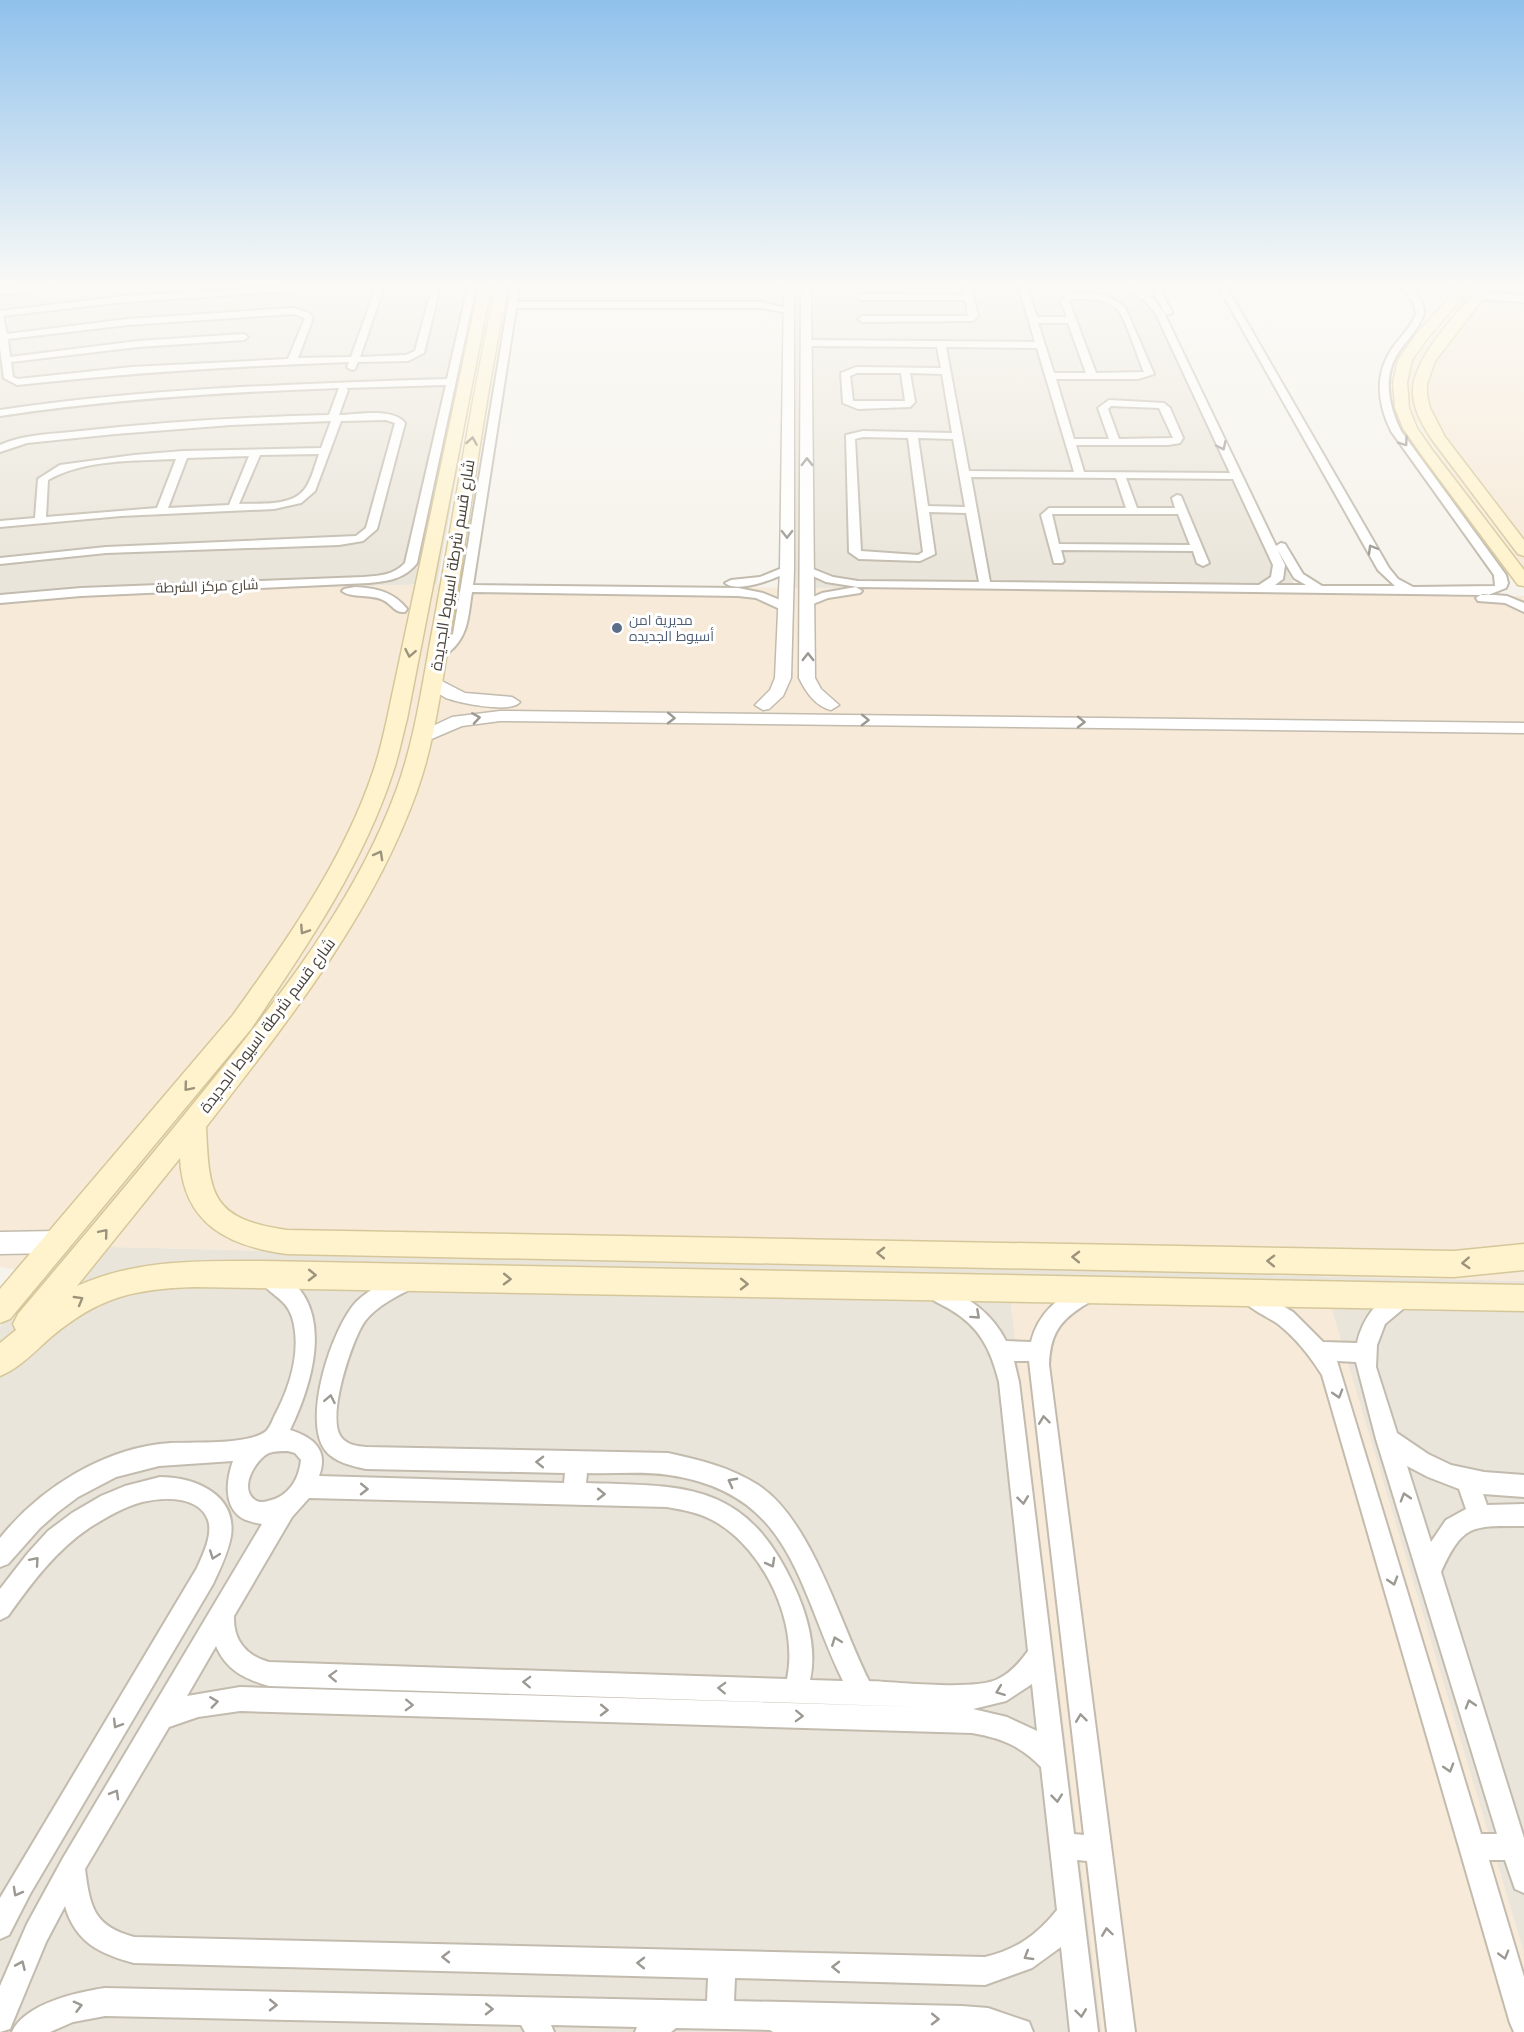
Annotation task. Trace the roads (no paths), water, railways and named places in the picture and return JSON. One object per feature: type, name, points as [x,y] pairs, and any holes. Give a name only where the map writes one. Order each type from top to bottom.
[{"type":"main road","name":"شارع قسم شرطة اسيوط الجديدة","points":[[0,1310],[242,1022],[321,904],[335,879],[368,810],[383,772],[398,718],[410,609],[423,545],[439,509],[444,450],[468,382]]},
{"type":"main road","name":"شارع قسم شرطة اسيوط الجديدة","points":[[0,1360],[193,1124],[286,1005],[350,910],[396,817],[422,738],[437,655],[464,578],[464,527],[477,382]]},
{"type":"main road","points":[[1401,382],[1402,408],[1410,428],[1524,581]]},
{"type":"main road","points":[[1420,382],[1423,409],[1432,428],[1524,551]]},
{"type":"main road","points":[[1466,506],[1490,506]]},
{"type":"main road","points":[[439,509],[464,527]]},
{"type":"main road","points":[[423,545],[464,527]]},
{"type":"main road","points":[[1472,538],[1491,537]]},
{"type":"main road","points":[[335,879],[342,885],[364,882]]},
{"type":"main road","points":[[321,904],[336,902],[344,904],[350,910]]},
{"type":"main road","points":[[193,1124],[194,1169],[196,1184],[202,1197],[222,1220],[235,1229],[268,1240],[1454,1264],[1524,1257]]},
{"type":"main road","points":[[263,1274],[255,1267],[254,1261],[258,1250],[268,1240]]},
{"type":"main road","points":[[696,1250],[696,1283]]},
{"type":"main road","points":[[0,1360],[70,1305],[115,1284],[158,1276],[263,1274],[1524,1298]]},
{"type":"street","points":[[0,524],[40,518],[286,504],[305,496],[310,491],[346,382]]},
{"type":"street","points":[[423,545],[444,450],[451,382]]},
{"type":"street","points":[[464,527],[493,382]]},
{"type":"street","points":[[763,705],[777,692],[782,683],[787,569],[788,382]]},
{"type":"street","points":[[806,382],[808,683],[814,692],[831,705]]},
{"type":"street","points":[[846,382],[848,403],[858,406],[907,405],[910,402],[907,382]]},
{"type":"street","points":[[948,382],[985,585]]},
{"type":"street","points":[[1052,382],[1080,475]]},
{"type":"street","points":[[1198,382],[1237,476],[1256,504],[1280,570],[1274,582],[1263,588]]},
{"type":"street","points":[[1198,382],[1256,504],[1292,569],[1305,582],[1318,589]]},
{"type":"street","points":[[1270,382],[1384,570],[1394,581],[1411,590]]},
{"type":"street","points":[[1273,382],[1376,578],[1373,585],[1366,589]]},
{"type":"street","points":[[808,570],[821,577],[849,583],[926,588],[1490,595],[1500,588],[1502,583],[1500,575],[1396,430],[1386,410],[1384,382]]},
{"type":"street","points":[[0,413],[133,395],[450,385]]},
{"type":"street","points":[[0,419],[153,399],[281,390]]},
{"type":"street","points":[[1070,442],[1115,442],[1168,442],[1178,438],[1165,408],[1161,405],[1109,403],[1103,408],[1115,442]]},
{"type":"street","points":[[0,448],[23,442],[124,429],[210,422],[386,417],[396,419],[400,423],[371,529],[359,539],[349,542],[106,550],[0,561]]},
{"type":"street","points":[[913,435],[929,554],[927,557],[867,558],[855,552],[849,439],[860,434],[913,435],[958,436]]},
{"type":"street","points":[[40,518],[41,483],[51,472],[78,464],[183,454],[325,451]]},
{"type":"street","points":[[233,507],[256,452]]},
{"type":"street","points":[[162,510],[183,454]]},
{"type":"street","points":[[965,474],[1237,476]]},
{"type":"street","points":[[1120,475],[1133,511]]},
{"type":"street","points":[[787,493],[807,493]]},
{"type":"street","points":[[1177,498],[1203,563]]},
{"type":"street","points":[[923,509],[972,510]]},
{"type":"street","points":[[1058,561],[1046,515],[1049,511],[1182,511]]},
{"type":"street","name":"شارع مركز الشرطة","points":[[0,599],[81,592],[363,580],[397,574],[410,565],[423,545]]},
{"type":"street","points":[[1054,547],[1197,548]]},
{"type":"street","points":[[464,578],[741,583],[762,580],[787,569]]},
{"type":"street","points":[[464,578],[738,592],[769,598],[786,607]]},
{"type":"street","points":[[808,602],[826,595],[847,591],[985,585],[1147,591],[1263,588],[1411,590],[1490,595],[1524,608]]},
{"type":"street","name":"شارع مركز الشرطة","points":[[0,609],[88,601],[361,590],[382,594],[410,609]]},
{"type":"street","points":[[432,681],[448,693],[478,701],[831,705],[1038,715],[1524,728]]},
{"type":"street","points":[[422,738],[458,721],[500,716],[1524,713]]},
{"type":"street","points":[[0,1243],[57,1242]]},
{"type":"street","points":[[263,1274],[274,1280],[292,1296],[306,1330],[306,1347],[299,1384],[275,1442],[242,1464],[236,1486],[240,1500],[252,1511],[260,1513],[284,1509],[293,1503],[309,1480],[331,1441]]},
{"type":"street","points":[[415,1277],[386,1291],[371,1302],[348,1328],[339,1353],[327,1416],[327,1429],[331,1441],[345,1453],[366,1458],[577,1462],[690,1467],[732,1481],[751,1493],[777,1517],[798,1545],[809,1567],[841,1654],[862,1693]]},
{"type":"street","points":[[926,1287],[971,1310],[989,1328],[1002,1351],[1010,1382],[1084,2032]]},
{"type":"street","points":[[1094,1290],[1054,1314],[1044,1329],[1039,1352],[1041,1391],[1120,2032]]},
{"type":"street","points":[[1244,1293],[1281,1313],[1298,1327],[1318,1351],[1335,1383],[1524,2023]]},
{"type":"street","points":[[1405,1296],[1389,1305],[1376,1317],[1370,1328],[1365,1353],[1366,1367],[1524,1880]]},
{"type":"street","points":[[1002,1351],[1039,1352]]},
{"type":"street","points":[[1318,1351],[1365,1353]]},
{"type":"street","points":[[1387,1439],[1424,1465],[1467,1481],[1524,1486]]},
{"type":"street","points":[[0,1556],[17,1535],[43,1510],[81,1484],[110,1469],[160,1455],[213,1453],[275,1442],[331,1441]]},
{"type":"street","points":[[275,1442],[306,1449],[312,1465],[309,1480]]},
{"type":"street","points":[[574,1494],[577,1462]]},
{"type":"street","points":[[309,1480],[574,1494],[667,1496],[712,1507],[732,1519],[751,1535],[766,1555],[778,1577],[799,1636],[802,1669],[796,1691]]},
{"type":"street","points":[[1467,1481],[1480,1516]]},
{"type":"street","points":[[0,1608],[39,1556],[65,1533],[99,1510],[141,1492],[174,1487],[216,1498],[240,1500]]},
{"type":"street","points":[[196,1493],[213,1505],[221,1523]]},
{"type":"street","points":[[0,1926],[21,1885],[199,1587],[216,1550],[221,1523],[240,1500]]},
{"type":"street","points":[[2,2010],[36,1933],[72,1867],[284,1509]]},
{"type":"street","points":[[1429,1572],[1448,1532],[1467,1518],[1524,1515]]},
{"type":"street","points":[[222,1611],[221,1627],[232,1655],[249,1668],[269,1674],[976,1697],[989,1695],[1014,1685],[1034,1665],[1041,1652]]},
{"type":"street","points":[[159,1719],[199,1704],[240,1699],[972,1721],[1007,1727],[1024,1735],[1053,1762]]},
{"type":"street","points":[[1472,1846],[1514,1848]]},
{"type":"street","points":[[1062,1847],[1096,1848]]},
{"type":"street","points":[[72,1867],[76,1904],[84,1923],[97,1937],[114,1946],[134,1950],[985,1971],[1005,1967],[1024,1959],[1049,1940],[1069,1916]]},
{"type":"street","points":[[720,2014],[722,1964]]},
{"type":"street","points":[[26,2032],[37,2023],[60,2011],[83,2004],[105,2002],[534,2021],[673,2013],[720,2014],[785,2024],[889,2025],[988,2022],[1019,2032]]},
{"type":"street","points":[[649,2032],[673,2013]]},
{"type":"place","name":"مديرية امن أسيوط الجديده","points":[[617,628]]}]
